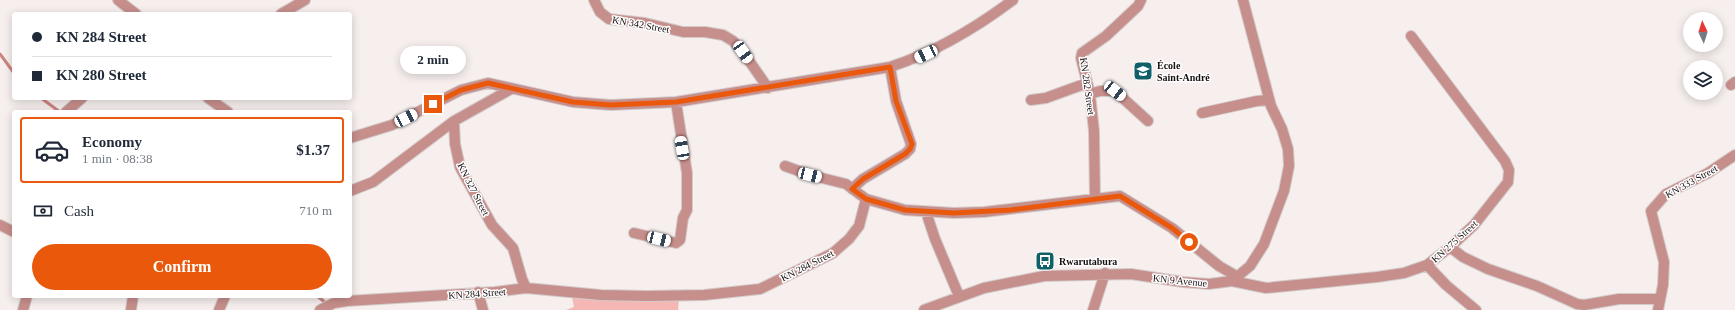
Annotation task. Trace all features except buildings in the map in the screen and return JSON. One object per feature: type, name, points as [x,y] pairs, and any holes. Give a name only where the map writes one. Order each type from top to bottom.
[{"type":"street","points":[[118,0],[133,12]]},
{"type":"street","points":[[284,12],[305,0]]},
{"type":"street","name":"KN 342 Street","points":[[594,0],[600,12],[609,19],[645,23],[683,32],[705,32],[723,35],[733,41],[743,52],[768,88]]},
{"type":"street","name":"KN 282 Street","points":[[1095,198],[1094,131],[1090,94],[1082,53],[1106,36],[1138,6],[1141,0]]},
{"type":"street","points":[[786,166],[810,175],[846,184],[866,199],[905,210],[926,212],[954,213],[1010,210],[1120,196],[1172,228],[1235,279],[1250,266],[1264,244],[1284,191],[1289,166],[1288,149],[1282,129],[1269,100],[1243,0]]},
{"type":"street","points":[[352,137],[392,125],[461,90],[475,85],[488,83],[573,102],[611,105],[676,102],[890,67],[936,49],[1010,1]]},
{"type":"street","name":"KN 275 Street","points":[[1235,279],[1266,288],[1377,277],[1404,273],[1427,265],[1450,247],[1474,224],[1508,182],[1509,170],[1505,160],[1411,36]]},
{"type":"street","points":[[852,189],[863,179],[905,154],[910,149],[912,144],[896,101],[890,67]]},
{"type":"street","points":[[1030,100],[1046,98],[1087,83]]},
{"type":"street","points":[[352,190],[373,182],[454,121],[511,89]]},
{"type":"street","points":[[1090,94],[1100,90],[1115,91],[1148,121]]},
{"type":"street","points":[[68,110],[80,100]]},
{"type":"street","points":[[211,100],[225,110]]},
{"type":"street","points":[[1202,113],[1257,101],[1269,100]]},
{"type":"street","points":[[634,232],[676,243],[680,240],[683,218],[687,210],[687,173],[676,102]]},
{"type":"street","name":"KN 327 Street","points":[[454,121],[455,144],[460,167],[492,225],[513,248],[526,288]]},
{"type":"street","name":"KN 333 Street","points":[[1660,299],[1663,285],[1664,262],[1653,226],[1651,211],[1666,194],[1708,173],[1735,155]]},
{"type":"street","name":"KN 284 Street","points":[[320,310],[334,303],[347,301],[495,292],[526,288],[600,295],[647,296],[704,295],[760,289],[833,253],[839,248],[858,229],[866,199]]},
{"type":"street","points":[[926,212],[935,239],[959,296]]},
{"type":"street","points":[[0,225],[12,231]]},
{"type":"street","points":[[1450,247],[1464,257],[1488,269],[1537,286],[1577,304],[1584,305],[1625,299],[1660,299],[1658,310]]},
{"type":"street","points":[[1427,265],[1446,285],[1476,310]]},
{"type":"street","points":[[1093,310],[1105,273]]},
{"type":"street","name":"KN 9 Avenue","points":[[924,310],[984,288],[1044,276],[1105,273],[1131,274],[1183,282],[1209,284],[1235,279]]},
{"type":"street","points":[[478,292],[483,310]]},
{"type":"street","points":[[23,310],[26,298]]},
{"type":"street","points":[[131,310],[133,298]]},
{"type":"street","points":[[219,310],[224,298]]},
{"type":"shaded area","points":[[571,293],[679,297],[678,310],[566,310],[574,307]]},
{"type":"waterway","points":[[0,54],[12,70]]},
{"type":"waterway","points":[[44,100],[57,110]]},
{"type":"waterway","points":[[320,298],[326,303]]},
{"type":"place","name":"École Saint-André","points":[[1143,71]]},
{"type":"place","name":"Rwarutabura","points":[[1045,261]]},
{"type":"route","points":[[433,104],[461,90],[475,85],[488,83],[498,84],[511,89],[573,102],[611,105],[676,102],[814,81],[890,67],[896,101],[912,144],[910,149],[905,154],[863,179],[852,189],[866,199],[905,210],[954,213],[1010,210],[1120,196],[1172,228],[1189,242]]}]
